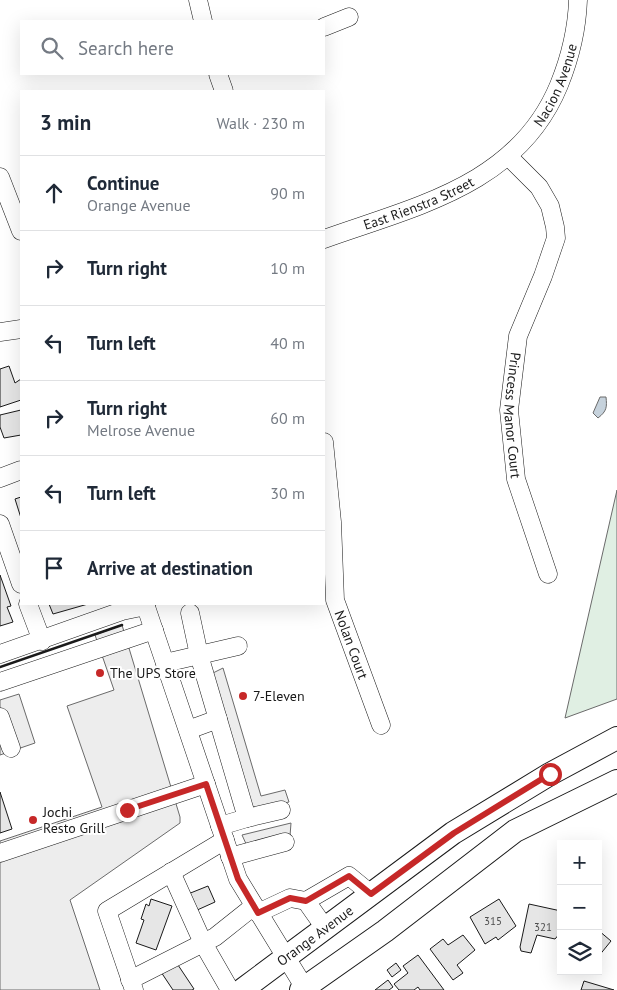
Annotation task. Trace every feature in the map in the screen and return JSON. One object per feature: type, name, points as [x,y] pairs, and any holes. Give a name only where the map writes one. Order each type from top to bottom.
[{"type":"main road","name":"Orange Avenue","points":[[242,990],[454,833],[550,774],[617,738]]},
{"type":"main road","points":[[304,989],[385,931],[515,831],[617,781]]},
{"type":"street","points":[[198,0],[203,20]]},
{"type":"street","name":"Nacion Avenue","points":[[509,157],[533,132],[552,103],[565,70],[578,23],[578,0]]},
{"type":"street","points":[[325,27],[349,17]]},
{"type":"street","points":[[218,75],[224,90]]},
{"type":"street","name":"East Rienstra Street","points":[[325,239],[429,203],[461,189],[509,157]]},
{"type":"street","name":"Princess Manor Court","points":[[509,157],[539,187],[550,206],[555,227],[556,238],[518,336],[509,410],[516,479],[548,574]]},
{"type":"street","points":[[0,177],[20,228]]},
{"type":"street","points":[[0,332],[20,330]]},
{"type":"street","name":"Nolan Court","points":[[325,452],[332,522],[335,600],[381,725]]},
{"type":"street","points":[[0,478],[20,470]]},
{"type":"street","points":[[0,524],[20,581]]},
{"type":"street","points":[[28,605],[42,641]]},
{"type":"street","points":[[0,654],[42,641],[122,611],[145,605],[238,879],[304,989]]},
{"type":"street","points":[[190,613],[199,655],[247,818]]},
{"type":"street","points":[[0,682],[154,630]]},
{"type":"street","points":[[165,663],[238,646]]},
{"type":"street","points":[[0,717],[11,748]]},
{"type":"street","points":[[188,730],[218,719]]},
{"type":"street","points":[[0,853],[206,784]]},
{"type":"street","points":[[281,810],[247,818],[222,833],[171,872],[107,911],[132,985],[215,937],[256,909],[290,898],[306,901],[349,876],[371,894]]},
{"type":"street","points":[[230,857],[284,842]]},
{"type":"street","points":[[171,872],[203,943],[230,990]]},
{"type":"street","points":[[306,901],[325,928]]},
{"type":"green space","points":[[617,490],[617,699],[565,718]]},
{"type":"shaded area","points":[[600,397],[606,397],[606,406],[605,411],[598,418],[593,413]]},
{"type":"shaded area","points":[[122,625],[180,817],[180,823],[70,900],[100,990],[0,990],[0,841],[102,807],[67,706],[114,690],[95,635]]},
{"type":"shaded area","points":[[223,668],[261,796],[285,790],[289,802],[247,812],[205,677]]},
{"type":"shaded area","points":[[19,694],[35,743],[0,755],[0,700]]},
{"type":"shaded area","points":[[291,823],[290,836],[247,846],[242,835]]},
{"type":"building","points":[[9,366],[15,383],[20,380],[20,400],[0,407],[0,369]]},
{"type":"building","points":[[20,410],[20,435],[4,438],[0,427],[0,415]]},
{"type":"building","points":[[20,497],[20,515],[15,499]]},
{"type":"building","points":[[0,575],[11,606],[7,607],[13,622],[0,626]]},
{"type":"building","points":[[49,605],[84,605],[53,614]]},
{"type":"building","points":[[0,792],[12,829],[0,833]]},
{"type":"building","points":[[208,886],[215,902],[195,911],[188,894]]},
{"type":"building","points":[[151,899],[172,906],[156,950],[136,943],[144,920],[141,919],[146,904],[149,906]]},
{"type":"building","points":[[499,899],[516,926],[498,940],[496,937],[485,944],[470,917]]},
{"type":"building","points":[[529,904],[557,910],[557,937],[555,939],[537,935],[531,953],[521,951],[520,947]]},
{"type":"building","points":[[602,933],[611,941],[602,952]]},
{"type":"building","points":[[463,935],[475,950],[457,965],[463,973],[453,980],[430,949],[443,939],[448,945]]},
{"type":"building","points":[[418,955],[444,990],[420,990],[418,987],[414,990],[399,990],[394,984],[408,973],[403,966]]},
{"type":"building","points":[[174,959],[194,989],[173,990],[159,969]]},
{"type":"building","points":[[396,963],[401,970],[392,977],[387,970]]},
{"type":"building","points":[[388,980],[393,987],[389,990],[375,990]]},
{"type":"building","points":[[584,981],[614,990],[581,990]]},
{"type":"wall","points":[[0,667],[122,625]]},
{"type":"place","name":"The UPS Store","points":[[100,673]]},
{"type":"place","name":"7-Eleven","points":[[243,696]]},
{"type":"place","name":"Jochi Resto Grill","points":[[33,820]]},
{"type":"route","points":[[127,810],[206,784],[238,879],[258,913],[290,898],[306,901],[349,876],[371,894],[454,833],[550,774]]}]
